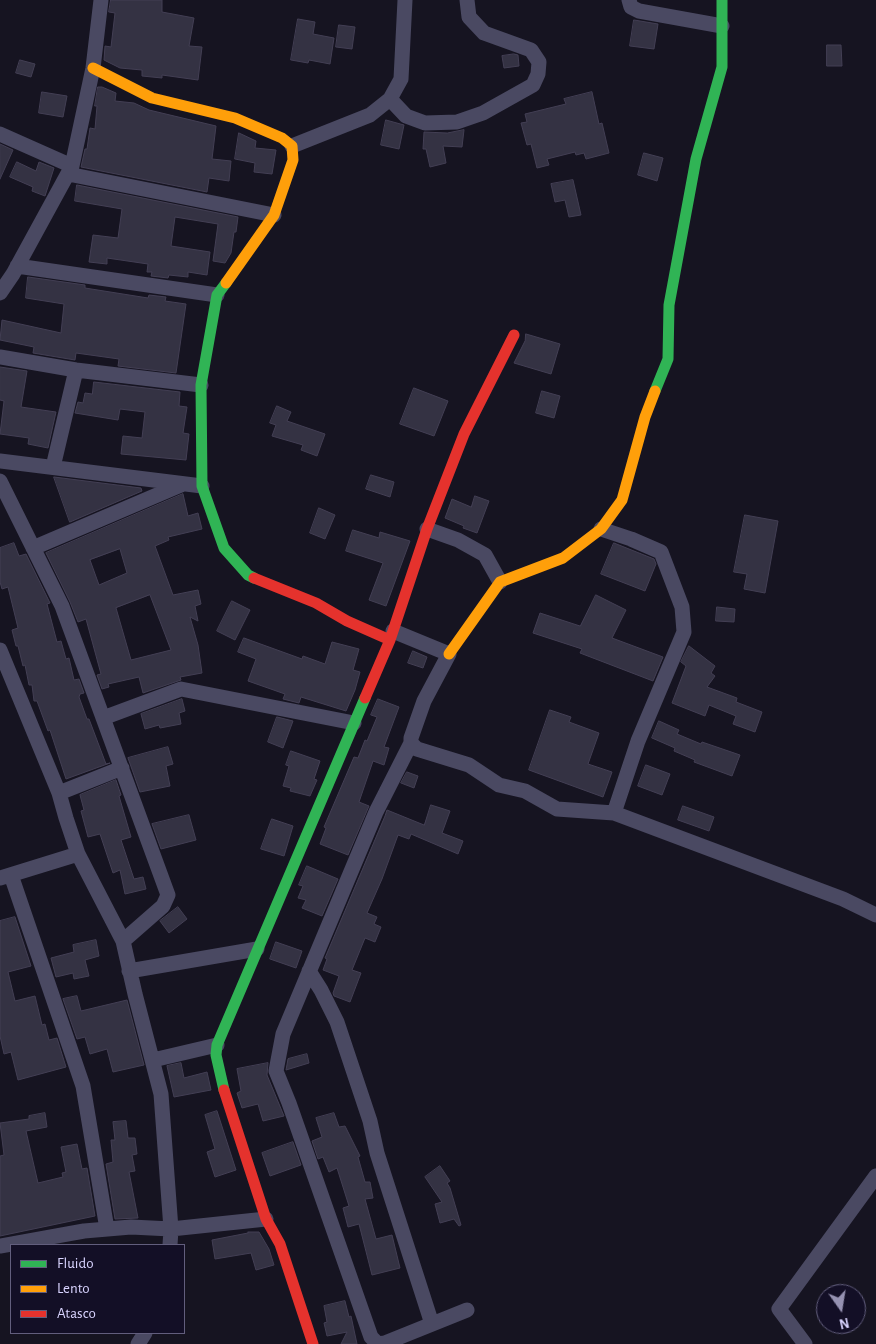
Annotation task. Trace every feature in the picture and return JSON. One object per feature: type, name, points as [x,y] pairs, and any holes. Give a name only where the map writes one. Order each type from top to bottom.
[{"type":"street","points":[[0,293],[70,170],[93,68],[101,0]]},
{"type":"street","points":[[292,146],[370,115],[390,99],[401,79],[405,0]]},
{"type":"street","points":[[390,99],[406,116],[425,123],[457,122],[483,113],[533,85],[538,74],[539,62],[532,50],[484,33],[469,17],[467,0]]},
{"type":"street","points":[[629,0],[632,7],[639,11],[722,26]]},
{"type":"street","points":[[467,1310],[385,1343],[378,1344],[371,1337],[290,1103],[276,1070],[283,1034],[376,812],[411,743],[424,701],[449,654],[500,582],[563,558],[601,529],[622,500],[645,418],[668,359],[669,305],[696,158],[722,67],[722,0]]},
{"type":"street","points":[[93,68],[152,98],[235,118],[282,138],[292,146],[293,160],[274,215],[217,295],[201,385],[202,486],[224,548],[248,576],[316,603],[347,621],[449,654]]},
{"type":"street","points":[[0,134],[70,170],[274,215]]},
{"type":"street","points":[[17,266],[217,295]]},
{"type":"street","points":[[313,1344],[280,1244],[266,1219],[225,1097],[216,1055],[217,1045],[391,636],[427,529],[464,434],[514,335]]},
{"type":"street","points":[[0,357],[76,370],[201,385]]},
{"type":"street","points":[[53,467],[76,370]]},
{"type":"street","points":[[0,461],[202,486]]},
{"type":"street","points":[[0,481],[62,606],[168,895],[163,906],[123,941]]},
{"type":"street","points":[[33,548],[183,484]]},
{"type":"street","points":[[427,529],[458,540],[485,555],[500,582]]},
{"type":"street","points":[[601,529],[661,552],[682,607],[684,632],[638,740],[614,813]]},
{"type":"street","points":[[0,650],[60,793],[78,854],[123,941],[129,971],[162,1094],[171,1229],[170,1244]]},
{"type":"street","points":[[103,718],[181,689],[354,723]]},
{"type":"street","points":[[411,743],[417,749],[469,764],[500,785],[525,791],[557,809],[614,813],[843,899],[876,915]]},
{"type":"street","points":[[60,793],[122,768]]},
{"type":"street","points":[[78,854],[6,876],[83,1086],[107,1229]]},
{"type":"street","points":[[129,971],[257,949]]},
{"type":"street","points":[[309,971],[337,1022],[370,1121],[377,1153],[432,1324]]},
{"type":"street","points":[[153,1060],[217,1045]]},
{"type":"street","points":[[805,1344],[779,1309],[876,1176]]},
{"type":"street","points":[[11,1244],[84,1231],[131,1227],[171,1229],[266,1219]]},
{"type":"building","points":[[111,0],[162,0],[162,12],[194,18],[189,46],[202,47],[198,80],[162,75],[162,78],[142,76],[142,70],[120,68],[104,60],[105,46],[111,47],[115,13],[109,12]]},
{"type":"building","points":[[298,19],[315,22],[313,34],[334,38],[330,64],[309,60],[308,63],[291,60]]},
{"type":"building","points":[[634,20],[658,24],[654,49],[630,46]]},
{"type":"building","points":[[339,25],[355,27],[352,49],[336,47]]},
{"type":"building","points":[[827,45],[841,45],[842,66],[827,66]]},
{"type":"building","points":[[518,55],[519,66],[504,68],[502,56]]},
{"type":"building","points":[[20,60],[35,64],[31,77],[16,73]]},
{"type":"building","points":[[98,87],[116,93],[115,101],[134,103],[149,110],[216,126],[212,159],[231,161],[229,181],[209,178],[207,192],[81,167],[85,149],[87,149],[90,128],[95,129],[97,106],[95,106]]},
{"type":"building","points":[[42,92],[67,96],[63,117],[39,113]]},
{"type":"building","points":[[592,92],[599,124],[602,123],[609,153],[586,159],[584,153],[576,155],[575,152],[547,159],[549,165],[537,168],[531,144],[527,145],[521,123],[527,122],[525,114],[566,104],[564,99]]},
{"type":"building","points":[[386,120],[404,125],[399,149],[381,145]]},
{"type":"building","points":[[464,130],[462,147],[443,146],[446,163],[430,167],[426,149],[423,149],[424,132],[447,133]]},
{"type":"building","points":[[239,133],[256,141],[255,148],[276,150],[272,174],[254,172],[255,163],[235,159]]},
{"type":"building","points":[[0,144],[13,150],[0,179]]},
{"type":"building","points":[[644,153],[663,158],[657,181],[638,175]]},
{"type":"building","points":[[17,162],[36,171],[39,162],[54,168],[45,196],[32,191],[33,187],[10,177]]},
{"type":"building","points":[[573,180],[581,215],[569,217],[565,200],[555,202],[551,184]]},
{"type":"building","points":[[77,185],[238,217],[231,253],[225,263],[213,261],[218,224],[175,217],[171,246],[210,252],[207,275],[188,272],[188,277],[169,275],[168,278],[151,276],[152,272],[147,272],[148,264],[107,258],[107,264],[89,262],[93,235],[118,238],[122,209],[75,201]]},
{"type":"building","points":[[28,277],[85,285],[85,288],[148,298],[149,295],[166,297],[165,301],[186,304],[176,373],[118,366],[119,359],[76,353],[75,360],[33,353],[34,347],[0,340],[2,320],[61,333],[64,304],[26,298]]},
{"type":"building","points":[[526,334],[560,344],[551,374],[514,363],[525,341]]},
{"type":"building","points":[[0,367],[27,371],[21,407],[56,412],[48,448],[28,444],[29,438],[0,434],[4,401],[0,400]]},
{"type":"building","points":[[94,382],[180,392],[179,406],[187,407],[183,433],[189,434],[186,460],[121,454],[123,436],[142,438],[145,412],[120,409],[118,420],[75,413],[78,402],[83,403],[85,393],[92,394]]},
{"type":"building","points":[[414,388],[448,401],[434,436],[400,424]]},
{"type":"building","points":[[542,391],[560,396],[554,418],[536,413]]},
{"type":"building","points":[[277,406],[291,412],[287,421],[325,434],[317,456],[301,450],[303,445],[272,436],[276,425],[270,423]]},
{"type":"building","points":[[371,475],[394,482],[390,497],[366,489]]},
{"type":"building","points":[[54,477],[141,488],[142,491],[70,522]]},
{"type":"building","points":[[183,494],[188,516],[198,513],[202,529],[168,537],[169,540],[155,546],[173,595],[198,590],[201,604],[195,606],[198,621],[190,617],[198,645],[202,673],[180,677],[181,680],[143,693],[139,677],[108,684],[109,687],[102,689],[97,675],[101,674],[86,619],[78,622],[46,553]],"holes":[[[120,549],[127,573],[99,585],[90,560]],[[150,595],[171,650],[131,660],[116,608]]]},
{"type":"building","points":[[475,496],[489,501],[477,533],[445,518],[452,499],[471,507]]},
{"type":"building","points":[[319,508],[335,515],[325,539],[310,533]]},
{"type":"building","points":[[745,515],[778,521],[765,593],[744,589],[747,574],[734,572]]},
{"type":"building","points":[[353,530],[379,538],[380,532],[410,541],[386,606],[369,600],[383,563],[346,551]]},
{"type":"building","points":[[14,543],[19,556],[26,554],[50,603],[47,604],[57,642],[61,641],[66,659],[69,658],[74,680],[79,679],[84,693],[80,694],[79,697],[87,719],[89,719],[106,764],[110,763],[66,779],[50,730],[48,731],[37,701],[34,701],[32,685],[29,685],[25,665],[23,666],[18,646],[16,646],[12,630],[18,628],[8,587],[2,589],[0,582],[0,548]]},
{"type":"building","points":[[614,543],[654,559],[656,564],[645,591],[601,574]]},
{"type":"building","points":[[596,595],[626,610],[612,638],[663,657],[653,681],[580,653],[582,649],[533,633],[540,613],[580,626]]},
{"type":"building","points":[[232,601],[250,610],[235,640],[217,631]]},
{"type":"building","points":[[717,607],[735,609],[734,622],[716,621]]},
{"type":"building","points":[[244,638],[302,659],[303,656],[325,664],[332,642],[359,649],[353,670],[360,672],[346,711],[301,697],[299,703],[283,699],[285,694],[248,681],[256,659],[238,652]]},
{"type":"building","points":[[689,646],[715,666],[711,673],[715,676],[707,687],[737,698],[736,702],[762,712],[755,732],[733,724],[736,716],[709,705],[705,716],[672,703],[686,666],[681,662]]},
{"type":"building","points":[[413,651],[427,657],[423,668],[408,663]]},
{"type":"building","points":[[182,699],[185,711],[179,713],[181,724],[160,728],[159,725],[145,729],[141,714]]},
{"type":"building","points":[[378,699],[399,707],[384,747],[389,748],[384,765],[373,761],[359,802],[369,806],[348,855],[320,844],[326,828],[324,827],[354,757],[358,758],[377,717],[371,715]]},
{"type":"building","points":[[550,710],[571,717],[569,722],[599,733],[588,764],[612,772],[603,797],[529,770]]},
{"type":"building","points":[[277,717],[293,721],[283,748],[268,742]]},
{"type":"building","points":[[659,721],[679,730],[677,734],[701,744],[702,742],[740,755],[732,776],[694,762],[695,760],[674,751],[675,748],[652,738]]},
{"type":"building","points":[[168,747],[173,764],[166,766],[170,786],[140,792],[128,758]]},
{"type":"building","points":[[291,751],[320,761],[314,779],[317,780],[310,796],[290,791],[291,788],[283,786],[289,766],[286,765]]},
{"type":"building","points":[[646,765],[670,774],[662,795],[638,786]]},
{"type":"building","points":[[407,772],[418,776],[414,788],[401,783]]},
{"type":"building","points":[[116,780],[131,837],[121,840],[134,879],[143,877],[146,889],[125,894],[120,870],[113,873],[100,834],[88,837],[81,811],[84,810],[80,795]]},
{"type":"building","points":[[431,805],[450,811],[442,833],[463,841],[458,854],[411,834],[409,839],[398,835],[367,913],[377,917],[374,924],[381,927],[375,942],[365,938],[352,970],[361,973],[350,1002],[334,996],[333,993],[339,976],[323,970],[327,959],[325,958],[387,810],[424,825]]},
{"type":"building","points":[[683,806],[714,817],[709,831],[678,820]]},
{"type":"building","points":[[189,815],[196,840],[161,849],[152,824]]},
{"type":"building","points":[[272,819],[293,826],[284,856],[261,849]]},
{"type":"building","points":[[307,866],[338,879],[322,916],[302,908],[306,900],[298,898],[303,886],[299,885]]},
{"type":"building","points":[[178,907],[187,919],[169,933],[160,921]]},
{"type":"building","points":[[15,917],[31,966],[8,972],[15,1001],[35,996],[42,1025],[45,1024],[49,1040],[57,1038],[66,1067],[18,1080],[11,1052],[4,1054],[0,1036],[0,921]]},
{"type":"building","points":[[96,940],[99,956],[85,960],[89,976],[74,979],[73,973],[56,977],[51,958],[74,952],[73,945]]},
{"type":"building","points":[[276,942],[302,951],[296,968],[270,959]]},
{"type":"building","points":[[77,996],[81,1011],[127,1000],[144,1065],[113,1072],[107,1049],[90,1054],[85,1037],[77,1039],[63,999]]},
{"type":"building","points":[[307,1054],[309,1063],[286,1070],[288,1059]]},
{"type":"building","points":[[181,1063],[184,1078],[207,1072],[211,1090],[174,1097],[167,1066]]},
{"type":"building","points":[[268,1063],[267,1075],[284,1116],[263,1121],[258,1104],[242,1108],[237,1093],[241,1091],[237,1069]]},
{"type":"building","points":[[217,1111],[236,1170],[215,1177],[207,1152],[215,1149],[205,1115]]},
{"type":"building","points":[[45,1113],[47,1127],[26,1131],[38,1183],[63,1177],[62,1173],[66,1172],[61,1147],[77,1144],[82,1169],[87,1168],[95,1216],[0,1236],[0,1156],[4,1155],[0,1123],[29,1119],[29,1116]]},
{"type":"building","points":[[334,1113],[339,1127],[345,1126],[360,1156],[358,1157],[365,1182],[370,1182],[373,1198],[365,1199],[376,1239],[392,1235],[400,1268],[372,1275],[359,1224],[348,1227],[343,1208],[349,1206],[337,1168],[329,1172],[323,1157],[318,1159],[312,1141],[322,1137],[316,1118]]},
{"type":"building","points":[[126,1121],[128,1138],[135,1138],[137,1154],[132,1155],[135,1171],[129,1172],[138,1218],[115,1219],[106,1164],[113,1162],[111,1140],[115,1140],[113,1122]]},
{"type":"building","points":[[293,1142],[301,1165],[270,1176],[262,1153]]},
{"type":"building","points":[[440,1166],[450,1181],[447,1183],[461,1225],[459,1226],[454,1219],[440,1223],[435,1204],[442,1202],[425,1177]]},
{"type":"building","points":[[248,1232],[259,1232],[269,1249],[274,1265],[256,1270],[251,1253],[215,1259],[212,1240]]},
{"type":"building","points":[[345,1301],[349,1317],[351,1316],[357,1344],[341,1344],[347,1332],[327,1336],[324,1323],[327,1322],[324,1306]]},
{"type":"traffic: fast","points":[[655,391],[668,359],[669,305],[696,159],[722,67],[722,0]]},
{"type":"traffic: fast","points":[[226,283],[217,295],[201,385],[202,486],[224,548],[248,575],[254,578]]},
{"type":"traffic: fast","points":[[224,1090],[216,1055],[217,1045],[365,698]]},
{"type":"traffic: slow","points":[[93,68],[152,98],[235,118],[282,138],[292,146],[293,160],[274,215],[226,283]]},
{"type":"traffic: slow","points":[[449,654],[500,582],[563,558],[601,529],[622,500],[645,417],[655,391]]},
{"type":"traffic: jam","points":[[365,698],[390,640],[427,529],[464,434],[514,335]]},
{"type":"traffic: jam","points":[[254,578],[316,603],[347,621],[390,640]]},
{"type":"traffic: jam","points":[[224,1090],[266,1219],[280,1244],[313,1344]]}]
